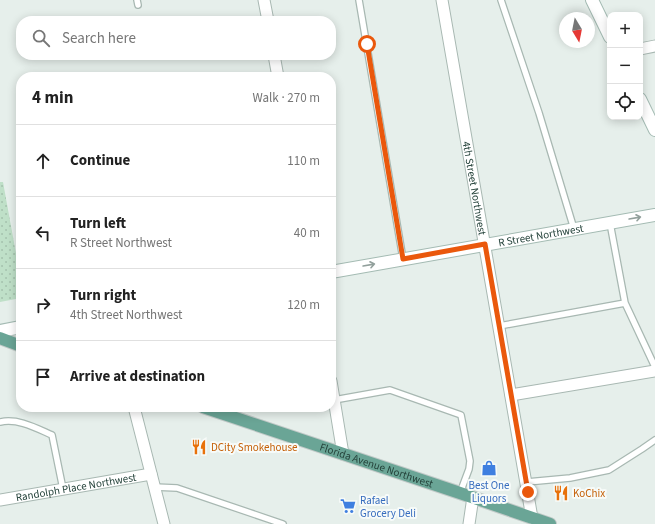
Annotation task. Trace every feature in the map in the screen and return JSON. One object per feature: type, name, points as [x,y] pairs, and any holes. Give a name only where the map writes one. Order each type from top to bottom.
[{"type":"main road","points":[[0,338],[16,344]]},
{"type":"main road","name":"Florida Avenue Northwest","points":[[218,412],[550,524]]},
{"type":"street","points":[[264,0],[267,16]]},
{"type":"street","name":"4th Street Northwest","points":[[442,0],[527,482],[532,518]]},
{"type":"street","points":[[592,0],[607,31]]},
{"type":"street","points":[[643,48],[655,46]]},
{"type":"street","points":[[275,60],[277,72]]},
{"type":"street","points":[[643,105],[655,130]]},
{"type":"street","name":"R Street Northwest","points":[[336,271],[655,215]]},
{"type":"street","points":[[0,331],[16,328]]},
{"type":"street","points":[[511,395],[655,371]]},
{"type":"street","points":[[336,411],[344,454]]},
{"type":"street","points":[[135,412],[164,524]]},
{"type":"street","name":"Randolph Place Northwest","points":[[0,500],[151,474]]},
{"type":"street","points":[[469,524],[473,497]]},
{"type":"lane","points":[[359,0],[403,259]]},
{"type":"lane","points":[[501,0],[539,113],[574,229]]},
{"type":"lane","points":[[610,222],[625,303],[655,367]]},
{"type":"lane","points":[[499,326],[625,303]]},
{"type":"lane","points":[[336,400],[390,390],[462,415],[470,461],[469,469],[460,493]]},
{"type":"lane","points":[[0,422],[9,420],[25,423],[52,435],[63,489]]},
{"type":"lane","points":[[527,482],[570,478],[609,470],[655,440]]},
{"type":"lane","points":[[154,487],[177,488],[283,524]]},
{"type":"green space","points":[[0,182],[3,182],[16,254],[16,299],[0,302]]},
{"type":"place","name":"DCity Smokehouse","points":[[199,447]]},
{"type":"place","name":"Best One Liquors","points":[[489,468]]},
{"type":"place","name":"KoChix","points":[[561,493]]},
{"type":"place","name":"Rafael Grocery Deli","points":[[348,506]]},
{"type":"route","points":[[367,44],[403,259],[485,244],[528,492]]}]
